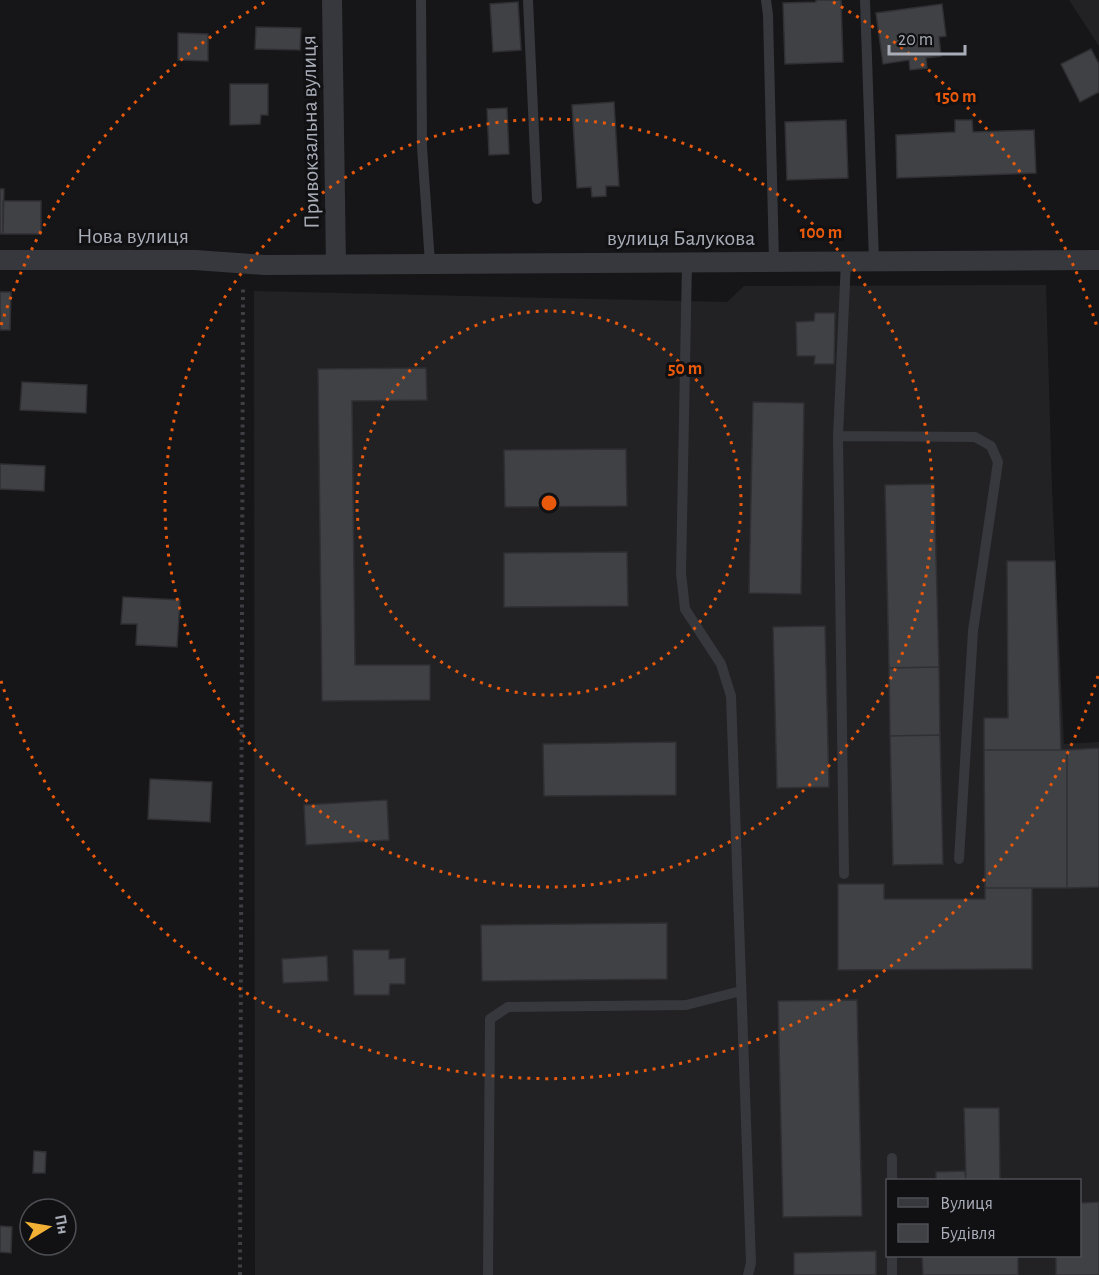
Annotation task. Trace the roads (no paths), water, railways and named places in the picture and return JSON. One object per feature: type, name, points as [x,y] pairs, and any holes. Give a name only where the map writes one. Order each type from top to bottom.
[{"type":"street","name":"Привокзальна вулиця","points":[[332,0],[336,264]]},
{"type":"street","name":"Нова вулиця","points":[[0,260],[336,264]]},
{"type":"street","name":"вулиця Балукова","points":[[336,264],[1099,260]]},
{"type":"lane","points":[[421,0],[422,147],[430,263]]},
{"type":"lane","points":[[528,0],[537,199]]},
{"type":"lane","points":[[766,0],[774,261]]},
{"type":"lane","points":[[865,0],[874,261]]},
{"type":"lane","points":[[844,874],[838,436],[846,261]]},
{"type":"lane","points":[[687,262],[681,573],[686,609],[721,664],[732,696],[751,1263],[748,1275]]},
{"type":"lane","points":[[838,436],[975,437],[991,446],[998,462],[974,631],[959,859]]},
{"type":"lane","points":[[488,1275],[489,1019],[508,1007],[686,1005],[741,991]]},
{"type":"lane","points":[[892,1158],[892,1179]]},
{"type":"lane","points":[[892,1257],[892,1275]]}]
